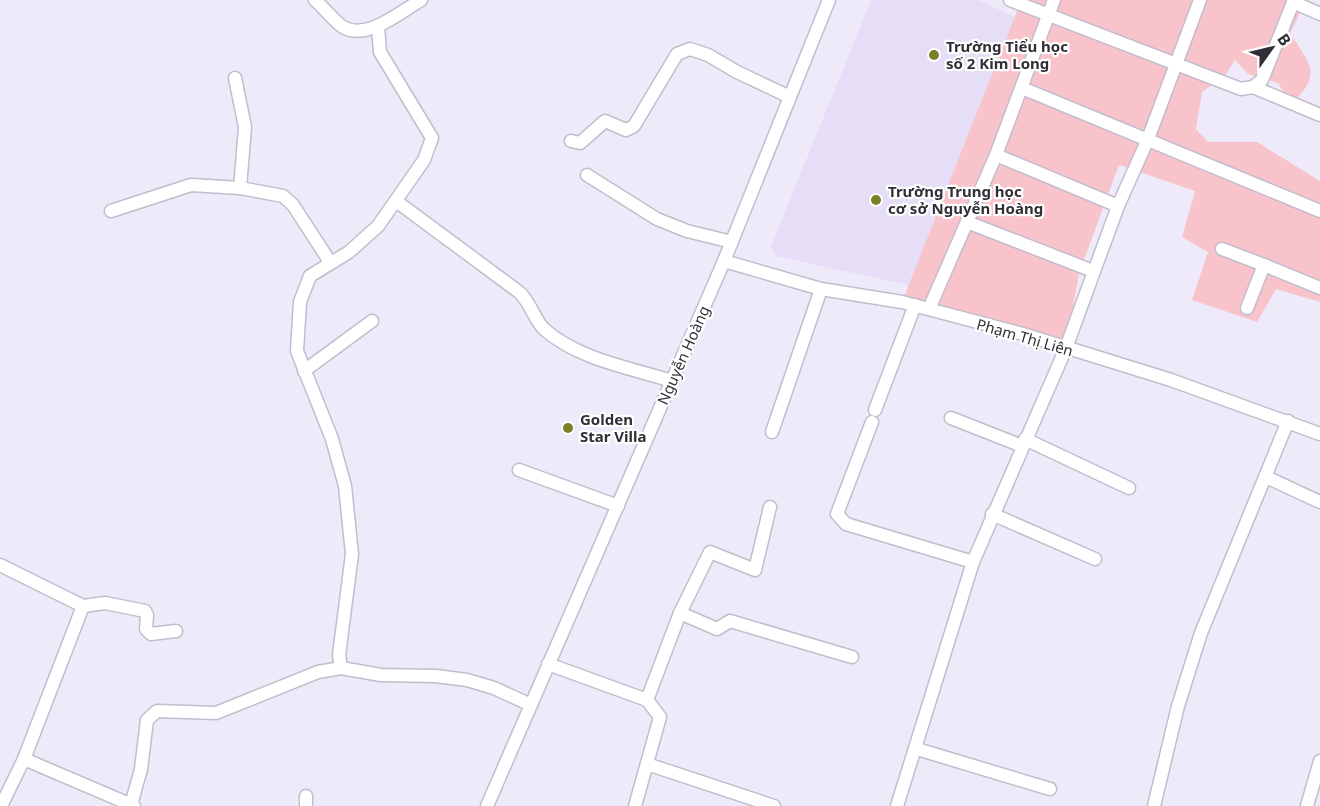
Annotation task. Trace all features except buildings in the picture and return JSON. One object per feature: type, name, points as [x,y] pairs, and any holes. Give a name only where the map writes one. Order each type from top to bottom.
[{"type":"street","points":[[315,0],[344,27],[357,32],[378,27],[421,0]]},
{"type":"street","name":"Nguyễn Hoàng","points":[[487,806],[724,261],[829,0]]},
{"type":"street","points":[[1010,0],[1236,88],[1253,87],[1320,115]]},
{"type":"street","points":[[928,309],[996,155],[1054,0]]},
{"type":"street","points":[[897,806],[917,749],[973,562],[1066,348],[1118,206],[1148,139],[1200,0]]},
{"type":"street","points":[[1253,87],[1264,76],[1293,1],[1320,14]]},
{"type":"street","points":[[341,669],[339,655],[352,554],[345,486],[332,439],[297,351],[300,302],[310,276],[349,252],[378,226],[423,160],[432,138],[380,52],[378,27]]},
{"type":"street","points":[[571,141],[580,143],[605,121],[626,129],[634,126],[677,54],[690,49],[708,54],[737,72],[790,97]]},
{"type":"street","points":[[235,78],[242,103],[245,127],[240,188]]},
{"type":"street","points":[[1022,88],[1320,211]]},
{"type":"street","points":[[996,155],[1118,206]]},
{"type":"street","points":[[587,175],[657,219],[687,231],[732,242]]},
{"type":"street","points":[[111,211],[191,185],[240,188],[288,199],[330,262]]},
{"type":"street","points":[[396,201],[519,292],[530,302],[543,328],[579,351],[672,381]]},
{"type":"street","points":[[967,222],[1093,272]]},
{"type":"street","points":[[1222,249],[1320,288]]},
{"type":"street","name":"Phạm Thị Liên","points":[[724,261],[821,289],[915,305],[1066,348],[1171,380],[1320,434]]},
{"type":"street","points":[[1247,308],[1264,266]]},
{"type":"street","points":[[772,432],[821,289]]},
{"type":"street","points":[[915,305],[837,514],[846,524],[973,562]]},
{"type":"street","points":[[304,371],[372,321]]},
{"type":"street","points":[[951,418],[1023,443],[1129,488]]},
{"type":"street","points":[[1154,806],[1178,706],[1202,633],[1288,421]]},
{"type":"street","points":[[519,470],[618,506]]},
{"type":"street","points":[[1266,477],[1320,502]]},
{"type":"street","points":[[647,700],[680,613],[710,552],[755,570],[770,507]]},
{"type":"street","points":[[992,514],[1095,559]]},
{"type":"street","points":[[0,565],[83,606],[105,603],[143,611],[147,615],[149,633],[176,631]]},
{"type":"street","points":[[1,806],[24,759],[83,606]]},
{"type":"street","points":[[680,613],[717,629],[730,621],[852,657]]},
{"type":"street","points":[[548,664],[647,700],[660,717],[635,806]]},
{"type":"street","points":[[24,759],[133,805],[141,769],[147,720],[157,711],[216,713],[318,672],[341,669],[381,675],[436,676],[466,680],[494,688],[531,705]]},
{"type":"street","points":[[917,749],[1050,789]]},
{"type":"street","points":[[1307,806],[1320,761]]},
{"type":"street","points":[[647,764],[774,806]]},
{"type":"shaded area","points":[[871,0],[977,0],[1032,24],[917,287],[776,256],[771,247]]},
{"type":"shaded area","points":[[1019,0],[1306,0],[1290,34],[1309,64],[1310,79],[1300,95],[1291,104],[1278,83],[1248,74],[1235,60],[1224,77],[1202,92],[1196,129],[1208,142],[1257,142],[1320,181],[1320,302],[1276,289],[1257,322],[1192,300],[1208,252],[1182,237],[1195,191],[1119,165],[1079,273],[1066,348],[902,302],[1021,1]]},
{"type":"place","name":"Trường Tiểu học số 2 Kim Long","points":[[934,55]]},
{"type":"place","name":"Trường Trung học cơ sở Nguyễn Hoàng","points":[[876,200]]},
{"type":"place","name":"Golden Star Villa","points":[[568,428]]}]
